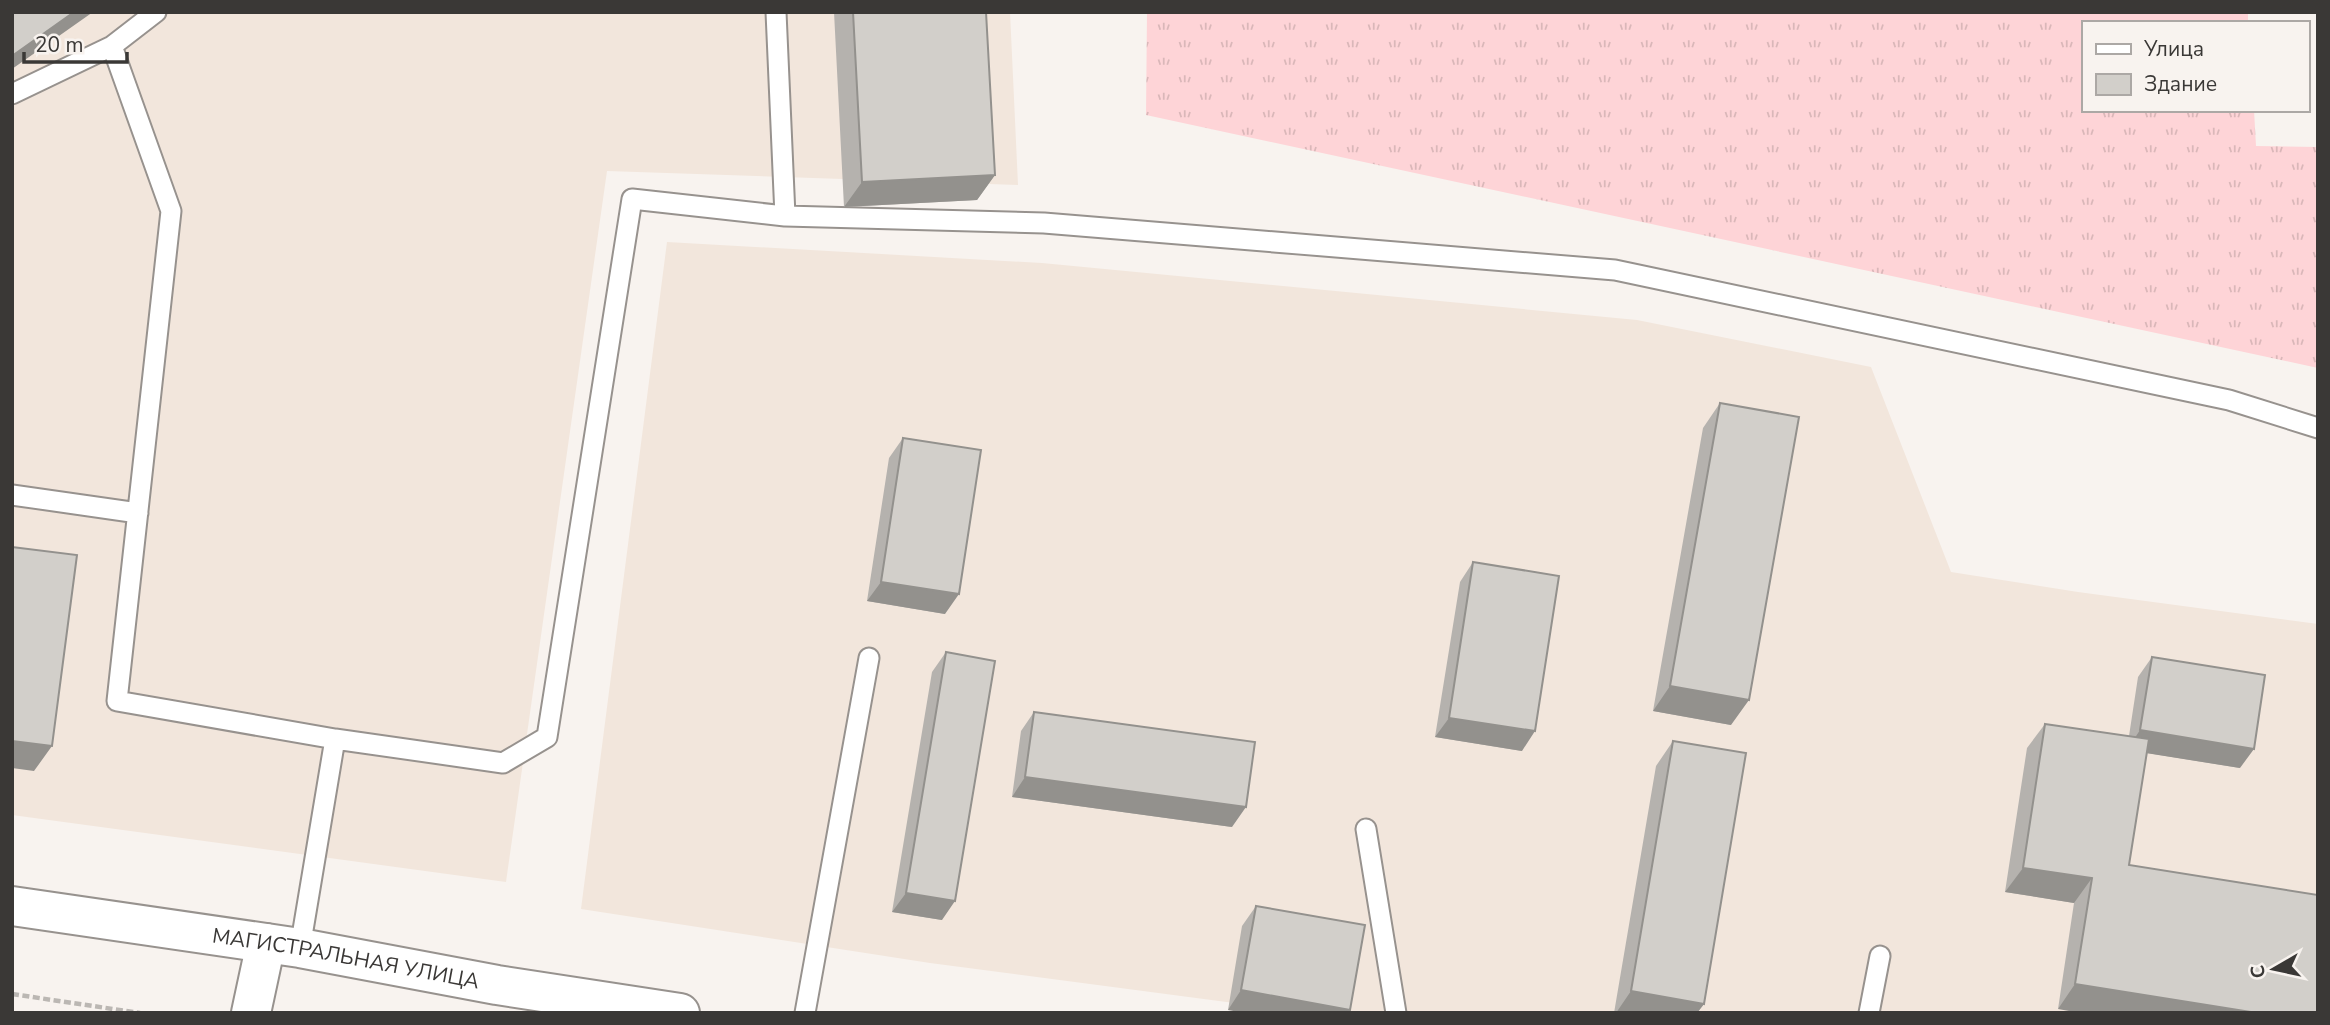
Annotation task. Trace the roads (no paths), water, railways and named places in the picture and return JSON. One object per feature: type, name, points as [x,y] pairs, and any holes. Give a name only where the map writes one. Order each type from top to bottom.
[{"type":"street","name":"МАГИСТРАЛЬНАЯ УЛИЦА","points":[[12,906],[283,945],[496,985],[680,1013]]},
{"type":"street","points":[[251,1013],[283,945]]},
{"type":"lane","points":[[12,94],[112,46],[156,12]]},
{"type":"lane","points":[[776,12],[785,216]]},
{"type":"lane","points":[[112,46],[171,211],[117,701],[335,739],[503,763],[547,737],[632,199],[785,216],[1044,223],[1615,270],[2229,400],[2318,428]]},
{"type":"lane","points":[[12,495],[138,513]]},
{"type":"lane","points":[[806,1013],[869,659]]},
{"type":"lane","points":[[283,945],[335,739]]},
{"type":"lane","points":[[1366,829],[1396,1013]]},
{"type":"lane","points":[[1869,1013],[1880,956]]}]
